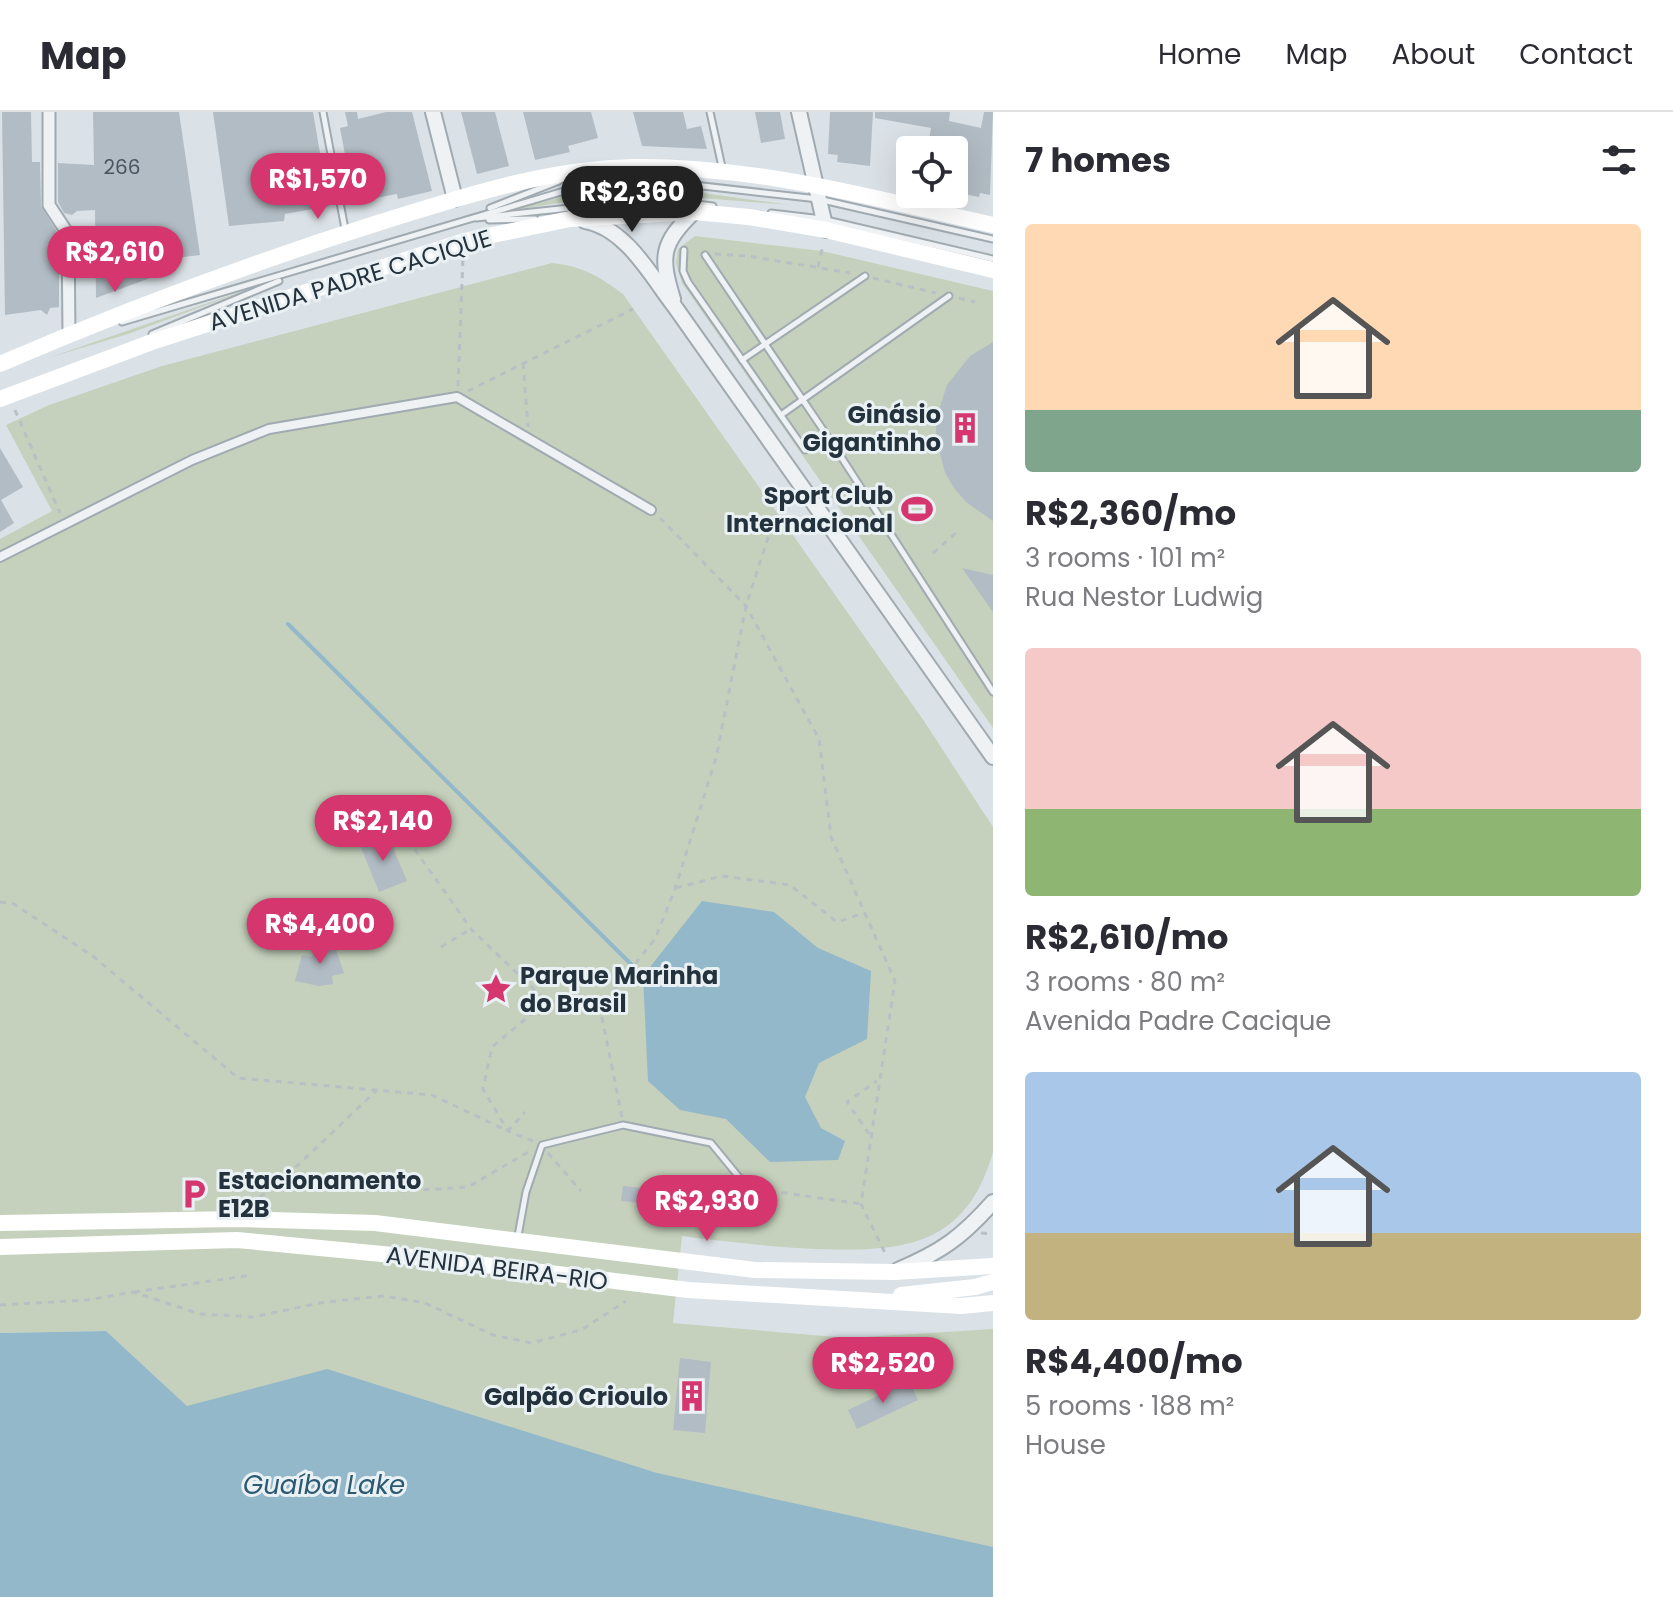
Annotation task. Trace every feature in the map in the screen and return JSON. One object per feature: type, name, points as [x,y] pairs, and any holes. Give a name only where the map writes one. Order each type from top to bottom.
[{"type":"main road","name":"AVENIDA PADRE CACIQUE","points":[[0,364],[194,284],[345,234],[455,199],[578,174],[633,167],[723,172],[993,225]]},
{"type":"main road","name":"AVENIDA PADRE CACIQUE","points":[[3,398],[152,342],[464,241],[570,219],[694,212],[824,224],[993,270]]},
{"type":"main road","name":"AVENIDA BEIRA-RIO","points":[[0,1223],[238,1219],[375,1223],[755,1270],[894,1272],[993,1266]]},
{"type":"main road","name":"AVENIDA BEIRA-RIO","points":[[0,1247],[237,1240],[688,1290],[961,1306],[993,1303]]},
{"type":"main road","points":[[852,1301],[975,1287],[993,1282]]},
{"type":"street","points":[[49,112],[49,205],[68,234],[69,334]]},
{"type":"street","points":[[433,112],[455,199]]},
{"type":"street","points":[[799,112],[824,224]]},
{"type":"street","points":[[675,307],[663,267],[667,242],[694,212]]},
{"type":"street","points":[[570,219],[610,229],[675,307],[993,757]]},
{"type":"street","points":[[0,557],[192,460],[269,429],[457,397],[529,436],[651,510]]},
{"type":"street","points":[[894,1272],[938,1253],[957,1240],[993,1202]]},
{"type":"lane","points":[[323,112],[345,234]]},
{"type":"lane","points":[[710,112],[723,172]]},
{"type":"lane","points":[[460,221],[578,174]]},
{"type":"lane","points":[[52,342],[302,271],[581,186],[641,179],[816,191],[993,239]]},
{"type":"lane","points":[[460,221],[655,199],[824,224],[993,259]]},
{"type":"lane","points":[[460,221],[570,219]]},
{"type":"lane","points":[[684,250],[683,271],[688,282],[805,450]]},
{"type":"lane","points":[[705,255],[803,399],[993,692]]},
{"type":"lane","points":[[3,398],[302,271]]},
{"type":"lane","points":[[742,360],[865,276]]},
{"type":"lane","points":[[781,415],[949,296]]},
{"type":"lane","points":[[517,1239],[526,1192],[542,1145],[623,1125],[711,1143],[748,1188],[707,1205]]},
{"type":"path","points":[[818,267],[824,224]]},
{"type":"path","points":[[464,241],[457,397],[633,309]]},
{"type":"path","points":[[705,255],[748,256],[818,267],[975,302]]},
{"type":"path","points":[[523,363],[529,436]]},
{"type":"path","points":[[3,398],[65,524]]},
{"type":"path","points":[[623,1125],[600,1008],[655,939],[675,889],[716,758],[746,606],[776,513],[805,491]]},
{"type":"path","points":[[651,510],[746,606],[819,739],[831,837],[895,981],[877,1081],[861,1204],[894,1272]]},
{"type":"path","points":[[933,553],[957,532]]},
{"type":"path","points":[[394,820],[471,929],[547,1001],[600,1008]]},
{"type":"path","points":[[675,889],[722,876],[790,885],[837,922],[864,913]]},
{"type":"path","points":[[0,902],[14,904],[94,957],[238,1078],[432,1095],[542,1145],[581,1191]]},
{"type":"path","points":[[441,947],[471,929]]},
{"type":"path","points":[[508,1131],[483,1089],[492,1047],[547,1001]]},
{"type":"path","points":[[869,1134],[847,1102],[877,1081]]},
{"type":"path","points":[[238,1219],[250,1204],[278,1184],[377,1090]]},
{"type":"path","points":[[508,1131],[525,1112]]},
{"type":"path","points":[[278,1184],[405,1191],[468,1187],[542,1145]]},
{"type":"path","points":[[748,1188],[861,1204]]},
{"type":"path","points":[[0,1305],[87,1300],[253,1275]]},
{"type":"path","points":[[133,1292],[186,1311],[223,1318],[253,1317],[325,1302],[384,1296],[425,1303],[502,1338],[531,1343],[581,1330],[626,1301]]},
{"type":"green space","points":[[646,185],[790,205],[651,194],[583,199],[497,213],[582,192]]},
{"type":"green space","name":"Sport Club Internacional","points":[[695,236],[822,251],[993,291],[993,728],[682,283],[676,263],[678,249]]},
{"type":"green space","name":"Parque Marinha do Brasil","points":[[552,263],[590,273],[623,294],[924,721],[993,827],[993,1152],[981,1184],[966,1208],[948,1225],[927,1237],[904,1245],[877,1248],[801,1248],[682,1236],[673,1323],[848,1338],[993,1329],[993,1547],[187,1406],[106,1331],[0,1333],[0,539],[52,511],[6,425],[49,405],[162,366]]},
{"type":"green space","points":[[269,282],[128,334],[48,358]]},
{"type":"water","points":[[702,901],[774,912],[818,948],[871,971],[867,1039],[819,1063],[805,1097],[821,1128],[845,1141],[838,1160],[770,1162],[726,1119],[680,1110],[648,1081],[643,976]]},
{"type":"water","name":"Guaíba Lake","points":[[106,1331],[187,1406],[327,1369],[657,1473],[993,1547],[993,1597],[0,1597],[0,1333]]},
{"type":"building","points":[[2,112],[31,112],[32,162],[40,162],[41,206],[59,235],[59,307],[50,308],[47,315],[41,310],[5,315]]},
{"type":"building","points":[[93,112],[179,112],[200,255],[159,260],[161,274],[96,298],[95,210],[77,211],[72,215],[64,213],[58,202],[58,163],[94,165]]},
{"type":"building","points":[[213,112],[313,112],[329,206],[285,214],[284,221],[229,226]]},
{"type":"building","points":[[345,112],[357,112],[358,119],[386,112],[412,112],[432,191],[398,199],[397,194],[354,202],[340,128],[348,126]]},
{"type":"building","points":[[461,112],[495,112],[509,166],[477,174]]},
{"type":"building","points":[[523,112],[591,112],[598,138],[568,146],[570,152],[535,160]]},
{"type":"building","points":[[633,112],[683,112],[687,129],[701,126],[707,149],[642,146]]},
{"type":"building","points":[[755,112],[780,112],[785,139],[761,143]]},
{"type":"building","points":[[830,112],[873,112],[870,166],[837,162],[838,155],[828,154]]},
{"type":"building","points":[[875,112],[950,112],[949,121],[981,128],[984,112],[993,112],[990,195],[968,195],[968,136],[930,136],[931,128],[875,118]]},
{"type":"building","name":"Ginásio Gigantinho","points":[[993,342],[993,521],[966,502],[945,473],[936,437],[936,419],[947,385],[970,356]]},
{"type":"building","points":[[0,448],[23,487],[1,500],[14,523],[0,532]]},
{"type":"building","points":[[962,568],[993,575],[993,612]]},
{"type":"building","points":[[387,834],[407,881],[379,892],[360,845]]},
{"type":"building","points":[[316,942],[335,947],[344,973],[332,976],[333,984],[319,986],[295,981],[302,955],[312,957]]},
{"type":"building","points":[[623,1186],[669,1191],[667,1206],[621,1201]]},
{"type":"building","name":"Galpão Crioulo","points":[[680,1358],[711,1362],[705,1433],[673,1430]]},
{"type":"building","points":[[909,1381],[918,1400],[857,1429],[848,1410]]},
{"type":"waterway","points":[[288,624],[643,976]]},
{"type":"place","name":"Ginásio Gigantinho","points":[[965,428]]},
{"type":"place","name":"Sport Club Internacional","points":[[917,509]]},
{"type":"place","name":"Parque Marinha do Brasil","points":[[496,989]]},
{"type":"place","name":"Estacionamento E12B","points":[[194,1194]]},
{"type":"place","name":"Galpão Crioulo","points":[[692,1396]]}]
